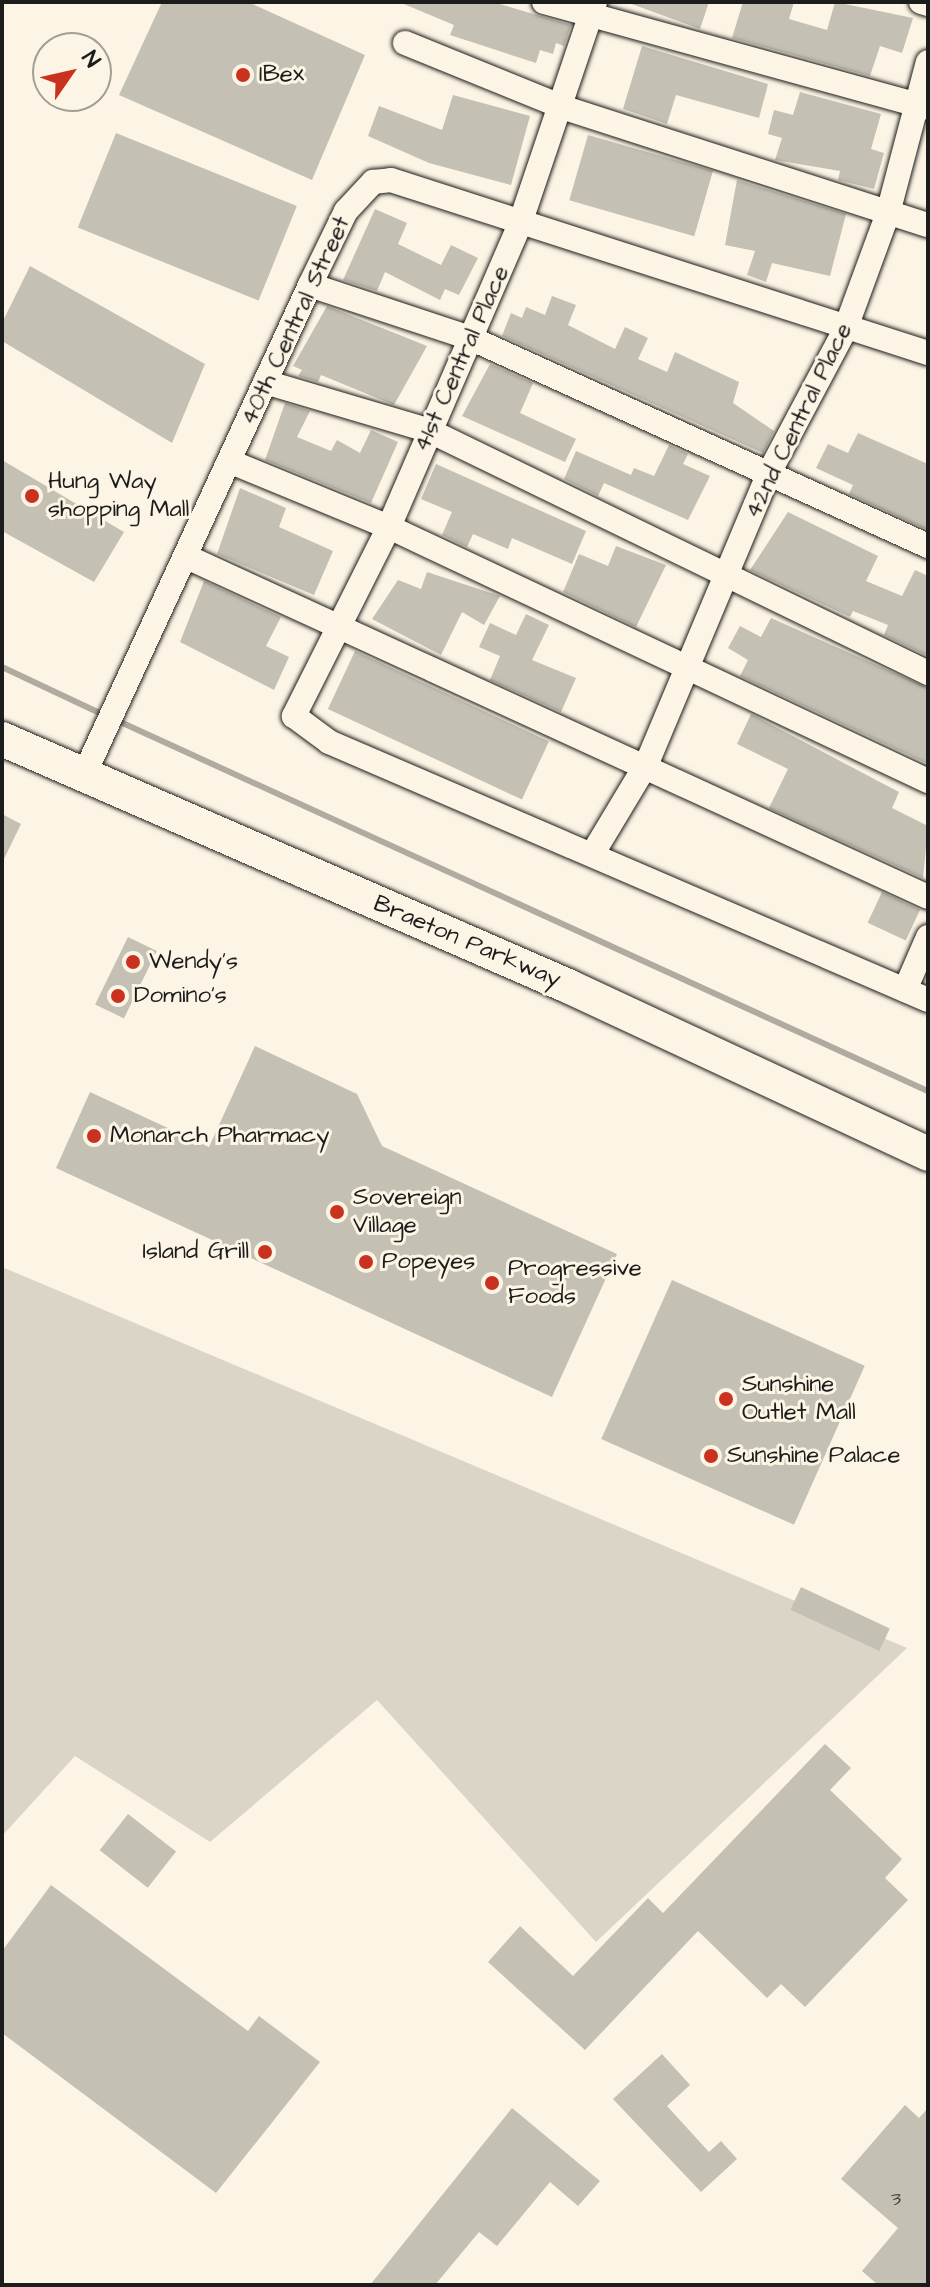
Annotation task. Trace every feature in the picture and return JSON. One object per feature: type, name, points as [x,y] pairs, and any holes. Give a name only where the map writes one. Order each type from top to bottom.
[{"type":"main road","name":"Braeton Parkway","points":[[2,739],[83,777],[568,986],[928,1154]]},
{"type":"street","points":[[544,2],[592,10],[922,106]]},
{"type":"street","points":[[921,2],[928,4]]},
{"type":"street","name":"41st Central Place","points":[[592,10],[565,108],[520,224],[389,527],[295,703],[302,727],[329,742],[593,853]]},
{"type":"street","points":[[405,43],[565,108],[928,225]]},
{"type":"street","name":"42nd Central Place","points":[[593,853],[647,763],[691,670],[770,471],[845,330],[888,213],[922,106],[928,62]]},
{"type":"street","name":"40th Central Street","points":[[83,777],[346,211],[373,182],[391,180],[845,330],[928,353]]},
{"type":"street","points":[[310,285],[470,338],[770,471],[928,546]]},
{"type":"street","points":[[265,382],[430,431],[928,673]]},
{"type":"street","points":[[231,462],[389,527],[928,781]]},
{"type":"street","points":[[187,557],[336,627],[647,763],[928,897]]},
{"type":"street","points":[[593,853],[928,1000]]},
{"type":"street","points":[[905,990],[928,937]]},
{"type":"shaded area","points":[[2,1267],[907,1648],[596,1942],[377,1700],[210,1842],[75,1756],[2,1836]]},
{"type":"building","name":"IBex","points":[[162,2],[248,2],[365,55],[312,180],[119,95]]},
{"type":"building","points":[[399,2],[493,2],[571,25],[564,46],[556,43],[553,54],[540,50],[536,63],[450,35],[454,25]]},
{"type":"building","points":[[626,2],[709,2],[700,29]]},
{"type":"building","points":[[743,2],[794,2],[789,19],[827,30],[835,2],[913,18],[902,53],[880,46],[870,76],[732,38]]},
{"type":"building","points":[[642,46],[768,84],[759,118],[676,95],[667,124],[623,109]]},
{"type":"building","points":[[800,92],[881,114],[871,149],[884,153],[874,189],[838,180],[840,171],[775,160],[782,138],[768,134],[774,110],[793,115]]},
{"type":"building","points":[[453,95],[530,116],[511,185],[429,163],[368,136],[379,106],[442,130]]},
{"type":"building","points":[[116,133],[297,206],[259,301],[78,228]]},
{"type":"building","points":[[588,135],[713,171],[694,236],[569,200]]},
{"type":"building","points":[[737,180],[846,214],[830,276],[772,263],[766,282],[747,275],[755,251],[725,245]]},
{"type":"building","points":[[375,209],[407,223],[398,244],[441,265],[451,245],[478,258],[459,295],[445,289],[440,300],[385,272],[377,291],[343,280]]},
{"type":"building","points":[[30,266],[205,364],[172,443],[2,341],[2,323]]},
{"type":"building","points":[[552,296],[576,305],[568,325],[615,349],[625,327],[648,338],[638,359],[667,372],[675,352],[739,382],[733,403],[774,431],[763,453],[502,336],[511,313],[522,318],[526,307],[545,315]]},
{"type":"building","points":[[327,306],[427,346],[394,405],[321,375],[318,382],[298,376],[302,370],[293,366]]},
{"type":"building","points":[[490,364],[533,383],[520,413],[576,439],[565,462],[462,416]]},
{"type":"building","points":[[285,403],[310,411],[297,437],[331,451],[337,440],[360,453],[371,430],[398,442],[371,503],[265,460]]},
{"type":"building","points":[[858,433],[928,464],[928,530],[849,494],[853,485],[816,468],[828,444],[848,453]]},
{"type":"building","points":[[669,445],[688,454],[683,464],[710,476],[688,520],[604,483],[598,496],[564,479],[576,451],[631,475],[634,468],[654,476]]},
{"type":"building","name":"Hung Way shopping Mall","points":[[2,460],[124,532],[94,582],[2,531]]},
{"type":"building","points":[[436,464],[586,531],[572,564],[512,538],[508,549],[473,534],[467,547],[442,535],[452,512],[421,499]]},
{"type":"building","points":[[240,488],[286,508],[279,527],[333,551],[314,595],[217,554]]},
{"type":"building","points":[[788,512],[878,556],[866,581],[902,596],[915,570],[928,576],[928,656],[884,635],[888,625],[853,611],[850,617],[750,570]]},
{"type":"building","points":[[616,546],[666,565],[636,627],[563,592],[579,554],[608,566]]},
{"type":"building","points":[[427,572],[500,596],[484,625],[462,612],[441,655],[372,619],[398,580],[421,589]]},
{"type":"building","points":[[204,581],[281,617],[266,646],[289,657],[274,690],[180,642]]},
{"type":"building","points":[[526,614],[549,625],[532,660],[576,678],[561,712],[490,680],[500,656],[479,647],[490,623],[516,635]]},
{"type":"building","points":[[771,618],[928,688],[928,764],[740,676],[748,660],[728,648],[740,626],[761,637]]},
{"type":"building","points":[[355,651],[549,741],[522,799],[328,709]]},
{"type":"building","points":[[751,714],[899,792],[892,808],[928,826],[923,878],[769,808],[788,769],[737,744]]},
{"type":"building","points":[[2,814],[21,824],[2,863]]},
{"type":"building","points":[[882,892],[920,910],[906,941],[868,923]]},
{"type":"building","points":[[128,937],[157,951],[124,1018],[95,1004]]},
{"type":"building","name":"Sovereign Village","points":[[255,1046],[357,1094],[382,1146],[617,1254],[552,1397],[56,1168],[90,1092],[209,1147]]},
{"type":"building","name":"Sunshine Outlet Mall","points":[[672,1280],[865,1366],[794,1525],[601,1439]]},
{"type":"building","points":[[801,1587],[890,1628],[879,1651],[790,1610]]},
{"type":"building","points":[[825,1744],[851,1768],[830,1790],[902,1859],[885,1878],[908,1900],[805,2007],[781,1984],[767,1998],[698,1931],[585,2050],[488,1962],[520,1926],[573,1976],[648,1898],[663,1913]]},
{"type":"building","points":[[128,1814],[176,1852],[148,1888],[100,1850]]},
{"type":"building","points":[[51,1885],[248,2031],[259,2016],[320,2062],[216,2193],[2,2033],[2,1951]]},
{"type":"building","points":[[662,2054],[690,2085],[667,2106],[709,2152],[721,2141],[737,2159],[701,2192],[613,2099]]},
{"type":"building","points":[[905,2105],[919,2118],[928,2108],[928,2285],[878,2285],[862,2271],[898,2228],[841,2179]]},
{"type":"building","points":[[512,2108],[600,2181],[578,2206],[550,2182],[497,2246],[479,2232],[435,2285],[370,2285]]},
{"type":"waterway","points":[[2,667],[106,716]]},
{"type":"waterway","points":[[116,720],[928,1091]]},
{"type":"place","name":"IBex","points":[[243,75]]},
{"type":"place","name":"Hung Way shopping Mall","points":[[32,496]]},
{"type":"place","name":"Wendy's","points":[[133,962]]},
{"type":"place","name":"Domino's","points":[[118,996]]},
{"type":"place","name":"Monarch Pharmacy","points":[[94,1136]]},
{"type":"place","name":"Sovereign Village","points":[[337,1212]]},
{"type":"place","name":"Island Grill","points":[[265,1252]]},
{"type":"place","name":"Popeyes","points":[[366,1262]]},
{"type":"place","name":"Progressive Foods","points":[[492,1283]]},
{"type":"place","name":"Sunshine Outlet Mall","points":[[726,1399]]},
{"type":"place","name":"Sunshine Palace","points":[[711,1456]]}]
